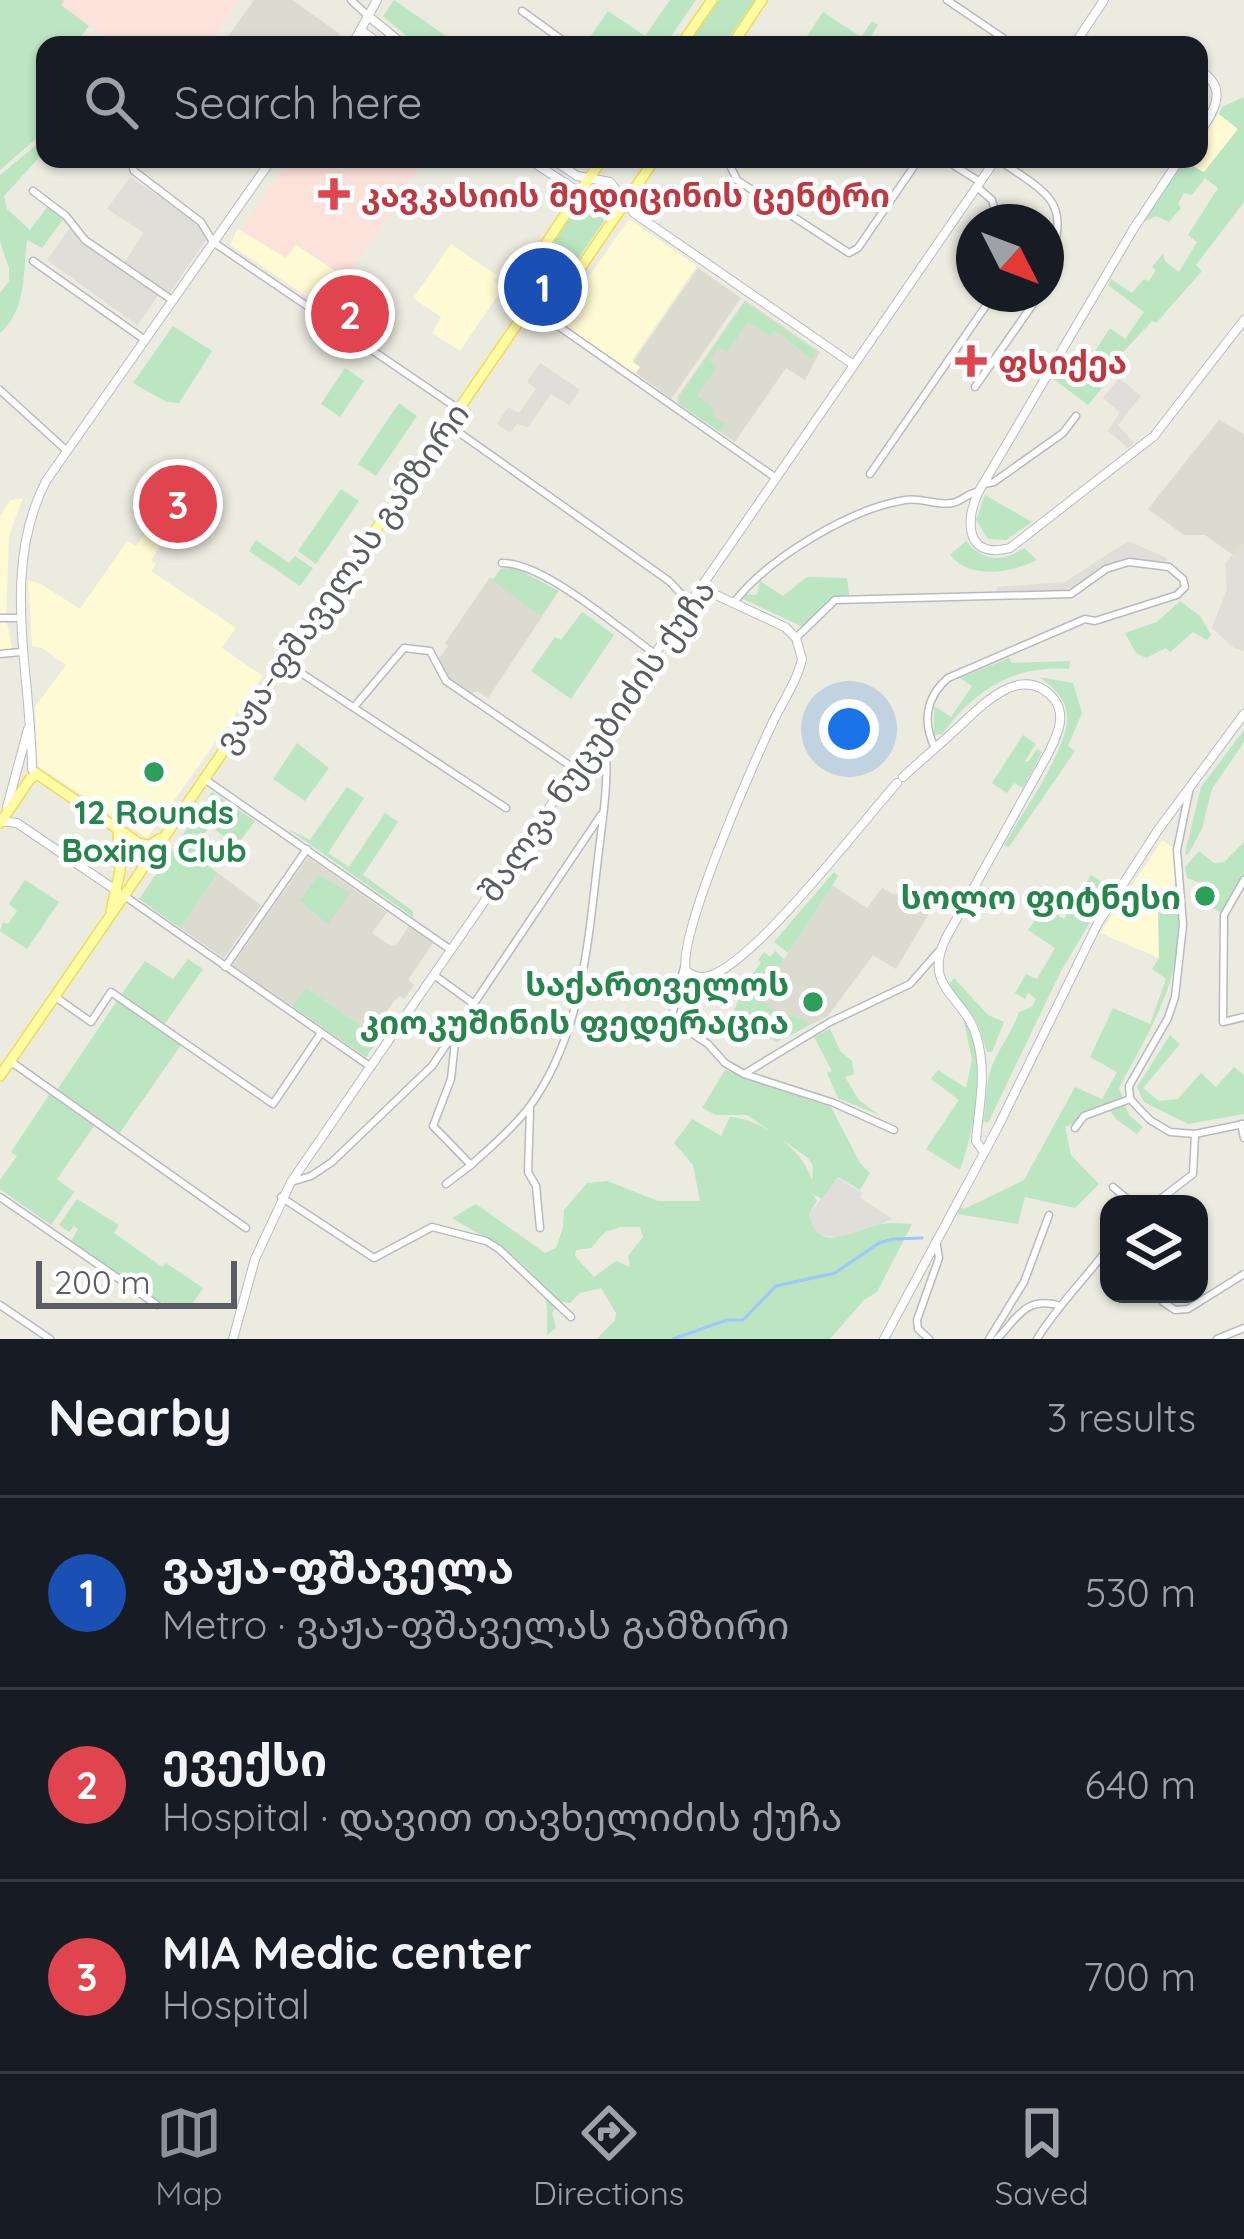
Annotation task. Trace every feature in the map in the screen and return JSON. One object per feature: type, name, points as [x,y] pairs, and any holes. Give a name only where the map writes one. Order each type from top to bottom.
[{"type":"main road","points":[[358,36],[377,0]]},
{"type":"main road","points":[[687,36],[712,0]]},
{"type":"main road","points":[[738,36],[762,0]]},
{"type":"main road","points":[[1080,36],[1102,1]]},
{"type":"main road","points":[[367,15],[391,35]]},
{"type":"main road","points":[[362,31],[369,36]]},
{"type":"main road","points":[[1208,76],[1218,95],[1208,120]]},
{"type":"main road","points":[[164,836],[145,845],[32,769],[17,574],[26,517],[266,168]]},
{"type":"main road","points":[[541,168],[579,192]]},
{"type":"main road","points":[[564,168],[610,182],[634,213],[854,365]]},
{"type":"main road","name":"ვაჟა-ფშაველას გამზირი","points":[[520,320],[537,282],[544,250],[596,168]]},
{"type":"main road","name":"ვაჟა-ფშაველას გამზირი","points":[[0,1076],[457,408],[520,320],[573,274],[649,168]]},
{"type":"main road","name":"შალვა ნუცუბიძის ქუჩა","points":[[233,1339],[255,1259],[290,1182],[990,168]]},
{"type":"main road","points":[[1174,168],[981,488],[969,512],[974,537],[989,550],[1010,548],[1154,436],[1244,320]]},
{"type":"main road","points":[[562,182],[568,171]]},
{"type":"main road","points":[[544,250],[550,265],[573,274]]},
{"type":"main road","points":[[700,588],[785,627],[796,638],[802,658],[762,745],[693,924],[684,968],[696,977],[710,976],[753,945],[900,780],[987,701],[1012,686],[1039,688],[1058,706],[1060,728],[1049,752],[940,950],[938,977],[968,1017],[977,1039],[983,1097],[976,1141],[983,1151]]},
{"type":"main road","points":[[884,1339],[1098,922],[1244,714]]},
{"type":"main road","points":[[0,823],[28,728]]},
{"type":"main road","points":[[0,823],[29,778],[37,775]]},
{"type":"main road","points":[[0,823],[17,823],[122,894]]},
{"type":"main road","points":[[118,828],[122,894]]},
{"type":"street","points":[[351,0],[367,15]]},
{"type":"street","points":[[947,0],[1000,36]]},
{"type":"street","points":[[522,11],[557,36]]},
{"type":"street","points":[[133,168],[206,226],[213,242],[457,408]]},
{"type":"street","points":[[731,168],[737,180],[849,253],[858,248],[914,168]]},
{"type":"street","points":[[957,168],[979,184],[993,204]]},
{"type":"street","points":[[1010,168],[1033,182],[1053,204]]},
{"type":"street","points":[[33,191],[66,216],[86,240],[172,300]]},
{"type":"street","points":[[33,261],[145,340]]},
{"type":"street","points":[[536,304],[554,323],[776,478]]},
{"type":"street","points":[[870,473],[982,312]]},
{"type":"street","points":[[975,387],[1027,312]]},
{"type":"street","points":[[0,390],[67,451]]},
{"type":"street","points":[[735,601],[788,550],[885,504],[913,499],[944,503],[994,482],[1056,439],[1076,416]]},
{"type":"street","points":[[447,424],[669,581],[690,603]]},
{"type":"street","points":[[502,563],[515,562],[551,582],[655,654]]},
{"type":"street","points":[[796,638],[836,600],[1071,594],[1106,569],[1129,562],[1168,567],[1184,579],[1185,586],[1177,595],[1095,621],[1084,619],[948,678],[936,688],[926,722],[935,748]]},
{"type":"street","points":[[0,618],[19,618]]},
{"type":"street","points":[[354,707],[404,648],[433,652],[446,681],[575,769]]},
{"type":"street","points":[[0,654],[21,652]]},
{"type":"street","points":[[283,661],[506,808]]},
{"type":"street","points":[[446,1184],[530,1106],[575,1012],[604,812],[603,729]]},
{"type":"street","points":[[202,778],[451,950]]},
{"type":"street","points":[[1191,784],[1177,850],[1183,925],[1175,997],[1129,1086],[1130,1099],[1161,1127],[1195,1134],[1243,1124],[1244,1138]]},
{"type":"street","points":[[290,1182],[311,1176],[332,1162],[432,1066],[604,812]]},
{"type":"street","points":[[225,967],[307,850]]},
{"type":"street","points":[[1244,880],[1224,915],[1222,1022],[1244,1017]]},
{"type":"street","points":[[122,894],[371,1066]]},
{"type":"street","points":[[744,1074],[830,1022],[910,984],[940,950]]},
{"type":"street","points":[[684,968],[671,1020],[744,1074],[834,1103],[894,1130]]},
{"type":"street","points":[[434,975],[474,1004]]},
{"type":"street","points":[[918,976],[938,977]]},
{"type":"street","points":[[54,996],[91,1022],[111,992],[273,1104],[321,1033]]},
{"type":"street","points":[[455,1033],[451,1078],[434,1126],[471,1165]]},
{"type":"street","points":[[10,1061],[246,1228]]},
{"type":"street","points":[[1075,1128],[1084,1116],[1130,1099]]},
{"type":"street","points":[[530,1106],[528,1172],[536,1186],[541,1228]]},
{"type":"street","points":[[1166,1195],[1193,1174],[1195,1134]]},
{"type":"street","points":[[1113,1187],[1122,1195]]},
{"type":"street","points":[[0,1197],[157,1305]]},
{"type":"street","points":[[281,1197],[374,1258],[431,1227],[486,1241],[571,1317]]},
{"type":"street","points":[[993,1339],[1024,1282],[1049,1215]]},
{"type":"street","points":[[929,1339],[916,1320],[939,1258],[936,1240]]},
{"type":"street","points":[[1037,1339],[1058,1305],[1077,1292],[1100,1260]]},
{"type":"street","points":[[1208,1296],[1244,1274]]},
{"type":"street","points":[[1166,1303],[1188,1309],[1198,1303]]},
{"type":"street","points":[[993,1339],[1031,1304],[1058,1305]]},
{"type":"street","points":[[0,1305],[50,1339]]},
{"type":"street","points":[[1217,1339],[1244,1328]]},
{"type":"shaded area","points":[[64,0],[239,0],[213,36],[103,36],[60,4]]},
{"type":"shaded area","points":[[254,0],[292,0],[340,34],[339,36],[228,36]]},
{"type":"shaded area","points":[[1219,114],[1239,129],[1208,168],[1208,129]]},
{"type":"shaded area","name":"კავკასიის მედიცინის ცენტრი","points":[[283,168],[420,168],[346,278],[296,244],[286,258],[240,230]]},
{"type":"shaded area","points":[[130,177],[200,223],[208,237],[168,295],[124,263],[144,233],[107,209]]},
{"type":"shaded area","points":[[629,219],[697,266],[632,360],[641,367],[635,374],[558,321]]},
{"type":"shaded area","points":[[72,225],[84,242],[159,294],[137,325],[47,260]]},
{"type":"shaded area","points":[[238,228],[249,236],[295,244],[346,278],[326,309],[230,245]]},
{"type":"shaded area","points":[[451,244],[498,276],[494,281],[503,288],[460,351],[432,333],[441,317],[413,298]]},
{"type":"shaded area","points":[[698,268],[741,298],[671,399],[636,373],[640,367],[633,362]]},
{"type":"shaded area","points":[[745,300],[820,352],[805,380],[786,368],[735,442],[677,403]]},
{"type":"shaded area","points":[[540,363],[580,390],[569,405],[551,394],[528,427],[517,424],[510,433],[497,424],[508,407],[519,413],[536,389],[527,382]]},
{"type":"shaded area","points":[[1119,378],[1141,396],[1118,425],[1134,443],[1128,448],[1108,431],[1120,412],[1103,398]]},
{"type":"shaded area","points":[[1219,420],[1244,434],[1244,544],[1233,555],[1205,535],[1184,535],[1148,509]]},
{"type":"shaded area","points":[[23,498],[9,536],[6,618],[13,652],[0,654],[0,517],[10,500]]},
{"type":"shaded area","points":[[144,534],[161,546],[151,560],[156,564],[151,571],[236,628],[222,648],[263,676],[147,838],[38,766],[35,707],[66,665],[32,646],[28,580],[80,609],[127,541],[136,546]]},
{"type":"shaded area","points":[[1128,541],[1167,558],[1165,565],[1113,564],[1068,593],[996,595],[997,587],[1065,582]]},
{"type":"shaded area","points":[[1244,544],[1244,651],[1212,628],[1227,589],[1225,563]]},
{"type":"shaded area","points":[[510,566],[559,591],[488,698],[477,691],[468,695],[448,681],[438,660],[490,577]]},
{"type":"shaded area","points":[[1162,840],[1177,850],[1177,903],[1158,904],[1159,958],[1100,933]]},
{"type":"shaded area","points":[[308,857],[387,912],[372,933],[391,946],[409,926],[433,943],[408,980],[414,985],[404,999],[400,996],[394,1001],[373,1032],[379,1037],[366,1057],[232,965]]},
{"type":"shaded area","points":[[218,873],[261,905],[224,958],[180,928]]},
{"type":"shaded area","points":[[832,885],[867,908],[882,888],[893,894],[928,889],[940,895],[896,969],[873,955],[828,1016],[812,1024],[791,1015],[779,1032],[749,1014]]},
{"type":"shaded area","points":[[838,1178],[893,1219],[845,1238],[820,1235],[811,1227],[809,1214]]},
{"type":"green space","points":[[0,0],[64,0],[61,5],[89,26],[81,36],[36,36],[36,139],[0,170]]},
{"type":"green space","points":[[394,0],[446,36],[406,36],[383,16]]},
{"type":"green space","points":[[670,0],[696,0],[671,36],[645,36]]},
{"type":"green space","points":[[719,0],[755,0],[730,36],[694,36]]},
{"type":"green space","points":[[608,11],[645,36],[591,36]]},
{"type":"green space","points":[[823,12],[859,36],[807,36]]},
{"type":"green space","points":[[872,21],[878,25],[871,36],[862,36]]},
{"type":"green space","points":[[1244,97],[1244,202],[1196,265],[1202,271],[1109,367],[1114,373],[1088,405],[1051,377],[1057,366],[1083,382],[1089,370],[1085,367],[1110,328],[1125,339],[1144,312],[1108,285],[1111,279],[1132,293],[1144,279],[1149,281],[1156,270],[1152,267],[1163,254],[1179,272],[1197,242],[1188,235],[1218,188],[1205,178],[1192,195],[1184,193],[1178,204],[1181,208],[1169,222],[1156,216],[1142,223],[1179,168],[1204,172],[1238,129],[1219,114],[1222,107]]},
{"type":"green space","points":[[36,145],[36,161],[4,196],[7,209],[30,230],[48,206],[64,218],[42,248],[27,240],[19,302],[0,333],[0,293],[9,281],[9,268],[0,242],[0,175]]},
{"type":"green space","points":[[600,184],[612,191],[613,208],[575,263],[563,266],[551,255],[557,236],[576,204]]},
{"type":"green space","points":[[745,302],[817,352],[812,359],[775,330],[770,336],[748,322],[727,352],[719,347],[709,360],[717,367],[697,396],[725,424],[720,432],[679,403],[680,396]]},
{"type":"green space","points":[[173,326],[212,351],[179,403],[167,402],[133,383]]},
{"type":"green space","points":[[345,368],[364,381],[340,417],[321,404]]},
{"type":"green space","points":[[399,403],[417,416],[376,476],[358,464]]},
{"type":"green space","points":[[341,489],[359,501],[316,564],[298,551]]},
{"type":"green space","points":[[985,495],[1032,522],[1006,540],[988,539],[976,520]]},
{"type":"green space","points":[[256,540],[289,563],[295,556],[313,568],[300,586],[249,551]]},
{"type":"green space","points":[[966,541],[986,556],[1008,556],[1024,548],[1037,560],[1004,571],[980,571],[950,555]]},
{"type":"green space","points":[[516,568],[558,591],[541,616],[493,581],[501,569]]},
{"type":"green space","points":[[807,577],[847,578],[849,595],[831,598],[803,627],[743,599],[745,594],[757,595],[760,581],[783,596]]},
{"type":"green space","points":[[1180,601],[1200,616],[1211,635],[1207,640],[1193,632],[1170,652],[1166,648],[1146,658],[1136,653],[1125,633],[1157,622]]},
{"type":"green space","points":[[582,612],[614,635],[571,699],[531,671],[555,637],[561,640]]},
{"type":"green space","points":[[1009,658],[1012,663],[1070,661],[1069,669],[1030,671],[997,684],[968,705],[942,734],[934,735],[934,706],[951,717],[972,686],[960,678]]},
{"type":"green space","points":[[1039,677],[1073,683],[1082,713],[1068,746],[1075,751],[1009,847],[1004,845],[1053,762],[1066,729],[1064,703]]},
{"type":"green space","points":[[1244,730],[1244,742],[1212,789],[1202,829],[1187,856],[1201,787]]},
{"type":"green space","points":[[1023,735],[1036,744],[1025,761],[1037,749],[1042,752],[1023,788],[1014,783],[1007,793],[992,783]]},
{"type":"green space","points":[[297,743],[329,768],[305,801],[273,779]]},
{"type":"green space","points":[[347,787],[364,798],[328,853],[349,867],[385,813],[398,822],[363,875],[413,911],[413,917],[288,829],[310,840]]},
{"type":"green space","points":[[212,792],[255,821],[237,845],[209,826],[196,848],[212,860],[208,866],[218,873],[180,928],[139,899]]},
{"type":"green space","points":[[1244,842],[1244,877],[1221,912],[1212,908],[1215,888],[1187,878],[1185,867],[1199,851],[1214,863],[1224,862]]},
{"type":"green space","points":[[834,872],[838,876],[788,953],[774,942]]},
{"type":"green space","points":[[318,875],[350,893],[328,924],[300,901]]},
{"type":"green space","points":[[1091,875],[1110,888],[1060,973],[988,1123],[983,1121],[993,1064],[1019,1012],[1032,1007],[1036,999],[1015,993],[1026,974],[1037,979],[1055,948],[1028,930],[1045,907],[1064,919]]},
{"type":"green space","points":[[25,880],[59,902],[27,949],[0,931],[17,911],[9,904]]},
{"type":"green space","points":[[1158,903],[1177,903],[1176,955],[1154,1022],[1119,1088],[1129,1115],[1143,1127],[1137,1134],[1107,1107],[1065,1127],[1071,1155],[1099,1184],[1075,1208],[1025,1197],[1018,1224],[957,1214],[960,1207],[1024,1180],[1075,1087],[1102,1099],[1117,1072],[1090,1057],[1113,1008],[1150,1024],[1166,979],[1152,969],[1159,958]]},
{"type":"green space","points":[[775,951],[784,959],[749,1014],[760,1000],[787,1018],[790,1014],[812,1024],[777,1042],[733,1013],[745,984],[761,963],[758,960],[764,952],[770,957]]},
{"type":"green space","points":[[188,959],[203,969],[164,1025],[121,995],[145,961],[173,979]]},
{"type":"green space","points":[[954,978],[988,1015],[1004,1022],[992,1052],[987,1052],[978,1024],[949,984]]},
{"type":"green space","points":[[306,988],[379,1039],[366,1057],[293,1007]]},
{"type":"green space","points":[[117,1001],[181,1045],[119,1134],[57,1090]]},
{"type":"green space","points":[[964,1022],[977,1053],[978,1073],[974,1115],[960,1170],[926,1149],[959,1100],[931,1079],[938,1070],[966,1088],[972,1060]]},
{"type":"green space","points":[[830,1029],[841,1052],[852,1061],[854,1074],[845,1077],[859,1100],[879,1115],[838,1098],[827,1073],[832,1071],[814,1037]]},
{"type":"green space","points":[[1170,1035],[1180,1044],[1143,1088],[1159,1101],[1178,1099],[1201,1073],[1216,1087],[1234,1067],[1244,1075],[1244,1114],[1188,1124],[1144,1102],[1137,1087]]},
{"type":"green space","points":[[725,1070],[831,1107],[870,1173],[860,1190],[838,1177],[822,1199],[813,1194],[817,1201],[809,1214],[813,1227],[820,1234],[839,1237],[882,1224],[912,1224],[877,1292],[830,1339],[597,1339],[616,1313],[601,1288],[580,1293],[570,1303],[561,1302],[552,1313],[556,1328],[547,1335],[546,1299],[534,1277],[502,1248],[452,1218],[476,1204],[545,1253],[556,1248],[564,1210],[587,1183],[607,1181],[658,1201],[700,1201],[693,1165],[674,1143],[692,1119],[721,1136],[730,1117],[742,1119],[779,1138],[747,1115],[716,1115],[702,1108]],"holes":[[[781,1139],[808,1158],[812,1181],[801,1159]],[[640,1227],[643,1237],[628,1256],[630,1267],[616,1261],[594,1277],[575,1256],[576,1250],[591,1248],[605,1232]]]},
{"type":"green space","points":[[51,1092],[111,1133],[94,1126],[57,1179],[74,1192],[51,1225],[0,1189],[0,1180],[17,1156],[11,1152]]},
{"type":"green space","points":[[77,1199],[119,1225],[114,1233],[162,1267],[166,1263],[203,1288],[189,1309],[156,1301],[71,1241],[78,1229],[74,1226],[69,1232],[59,1225]]},
{"type":"waterway","points":[[673,1339],[727,1320],[743,1320],[776,1286],[835,1273],[879,1243],[922,1238]]},
{"type":"place","name":"კავკასიის მედიცინის ცენტრი","points":[[334,194]]},
{"type":"place","name":"ვაჟა-ფშაველა","points":[[543,287]]},
{"type":"place","name":"ევექსი","points":[[350,314]]},
{"type":"place","name":"ფსიქეა","points":[[971,361]]},
{"type":"place","name":"MIA Medic center","points":[[178,504]]},
{"type":"place","name":"12 Rounds Boxing Club","points":[[154,772]]},
{"type":"place","name":"სოლო ფიტნესი","points":[[1205,896]]},
{"type":"place","name":"საქართველოს კიოკუშინის ფედერაცია","points":[[813,1002]]}]
